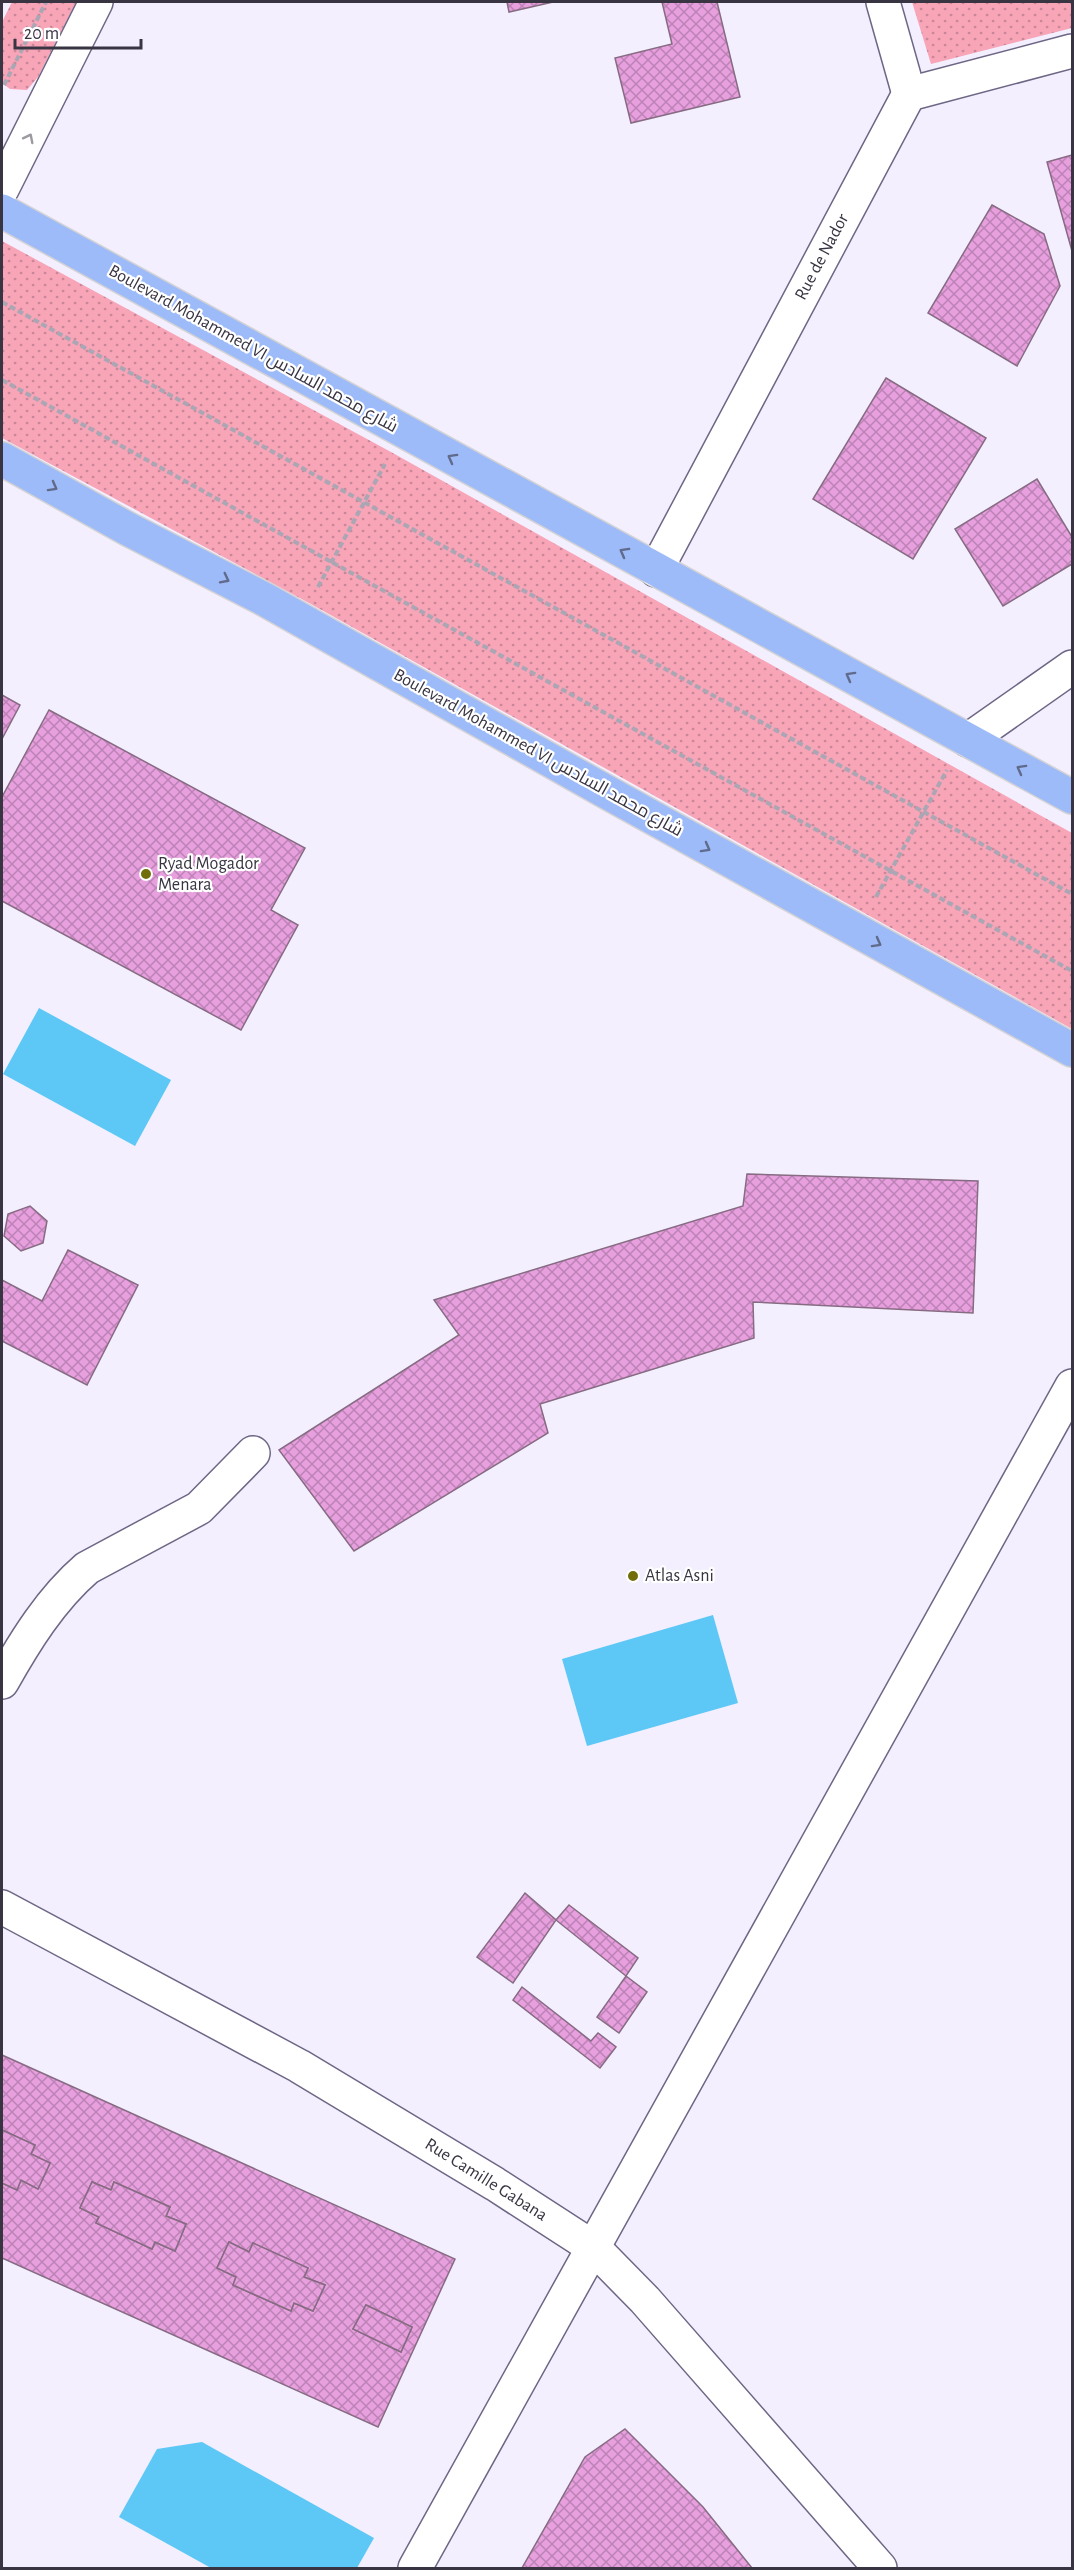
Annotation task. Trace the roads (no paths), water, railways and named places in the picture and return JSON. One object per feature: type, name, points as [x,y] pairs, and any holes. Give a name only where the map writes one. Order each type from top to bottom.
[{"type":"main road","name":"Boulevard Mohammed VI شارع محمد السادس","points":[[2,212],[656,570],[959,752],[1072,797]]},
{"type":"main road","name":"Boulevard Mohammed VI شارع محمد السادس","points":[[2,459],[264,599],[644,814],[1072,1050]]},
{"type":"street","points":[[2,189],[96,2]]},
{"type":"street","points":[[883,2],[909,94],[1072,51]]},
{"type":"street","name":"Rue de Nador","points":[[656,570],[909,94]]},
{"type":"street","points":[[959,752],[1072,668]]},
{"type":"street","points":[[415,2568],[1072,1386]]},
{"type":"street","points":[[2,1682],[30,1636],[73,1580],[87,1568],[199,1508],[253,1453]]},
{"type":"street","name":"Rue Camille Gabana","points":[[2,1907],[299,2066],[495,2184],[594,2248],[645,2300],[880,2568]]},
{"type":"water","points":[[39,1008],[171,1080],[135,1146],[3,1074]]},
{"type":"water","points":[[713,1615],[738,1703],[587,1746],[562,1659]]},
{"type":"water","points":[[202,2442],[374,2538],[357,2568],[211,2568],[119,2517],[157,2449]]},
{"type":"place","name":"Ryad Mogador Menara","points":[[146,874]]},
{"type":"place","name":"Atlas Asni","points":[[633,1576]]}]
